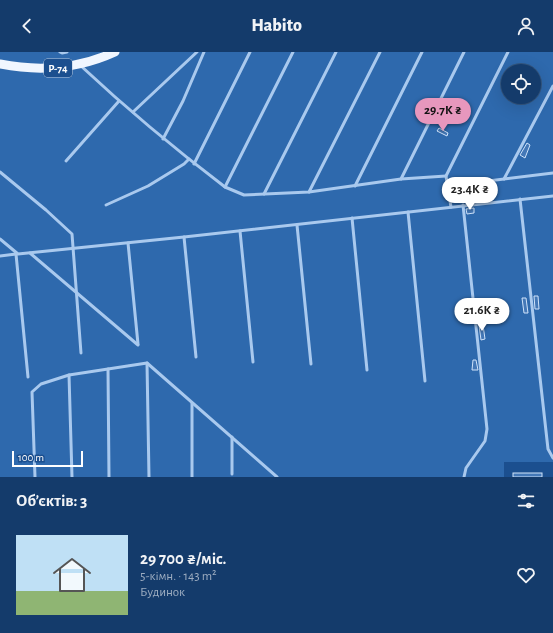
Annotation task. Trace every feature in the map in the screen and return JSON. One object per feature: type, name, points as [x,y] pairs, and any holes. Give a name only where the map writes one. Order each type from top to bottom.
[{"type":"main road","name":"Р-74","points":[[0,64],[39,69],[54,68],[80,65],[115,52]]},
{"type":"lane","points":[[60,52],[67,52]]},
{"type":"lane","points":[[133,112],[197,52]]},
{"type":"lane","points":[[163,139],[183,101],[204,52]]},
{"type":"lane","points":[[194,164],[250,52]]},
{"type":"lane","points":[[225,187],[293,52]]},
{"type":"lane","points":[[264,194],[336,52]]},
{"type":"lane","points":[[309,192],[380,52]]},
{"type":"lane","points":[[355,186],[422,52]]},
{"type":"lane","points":[[401,179],[464,52]]},
{"type":"lane","points":[[451,206],[446,176],[508,52]]},
{"type":"lane","points":[[80,65],[118,101],[194,164],[225,187],[244,195],[309,192],[401,179],[446,176]]},
{"type":"lane","points":[[504,179],[553,86]]},
{"type":"lane","points":[[66,161],[118,101]]},
{"type":"lane","points":[[106,204],[148,186],[189,160]]},
{"type":"lane","points":[[0,172],[46,210],[72,234],[82,352]]},
{"type":"lane","points":[[448,186],[553,173]]},
{"type":"lane","points":[[0,256],[297,225],[451,206],[553,196]]},
{"type":"lane","points":[[520,199],[548,449],[553,458]]},
{"type":"lane","points":[[463,205],[487,429],[485,441],[466,468],[464,477]]},
{"type":"lane","points":[[408,212],[425,381]]},
{"type":"lane","points":[[352,218],[367,370]]},
{"type":"lane","points":[[297,225],[311,364]]},
{"type":"lane","points":[[240,231],[254,362]]},
{"type":"lane","points":[[184,237],[196,357]]},
{"type":"lane","points":[[1,240],[17,254],[28,377]]},
{"type":"lane","points":[[29,253],[138,345],[128,243]]},
{"type":"lane","points":[[35,477],[32,392],[41,384],[69,375],[147,363]]},
{"type":"lane","points":[[147,363],[277,477]]},
{"type":"lane","points":[[147,363],[149,477]]},
{"type":"lane","points":[[108,369],[109,477]]},
{"type":"lane","points":[[69,375],[72,477]]},
{"type":"lane","points":[[192,403],[192,477]]},
{"type":"lane","points":[[232,437],[232,474]]},
{"type":"shaded area","points":[[0,52],[553,52],[553,462],[504,462],[504,477],[0,477]]},
{"type":"building","points":[[439,128],[448,133],[447,136],[437,131]]},
{"type":"building","points":[[527,143],[530,145],[525,158],[520,155]]},
{"type":"building","points":[[474,208],[474,213],[467,214],[466,209]]},
{"type":"building","points":[[534,296],[538,296],[539,309],[535,309]]},
{"type":"building","points":[[522,298],[526,298],[528,313],[524,313]]},
{"type":"building","points":[[479,325],[483,325],[485,339],[481,340]]},
{"type":"building","points":[[473,360],[476,360],[478,370],[472,370]]},
{"type":"building","points":[[513,473],[542,473],[542,477],[513,477]]}]
